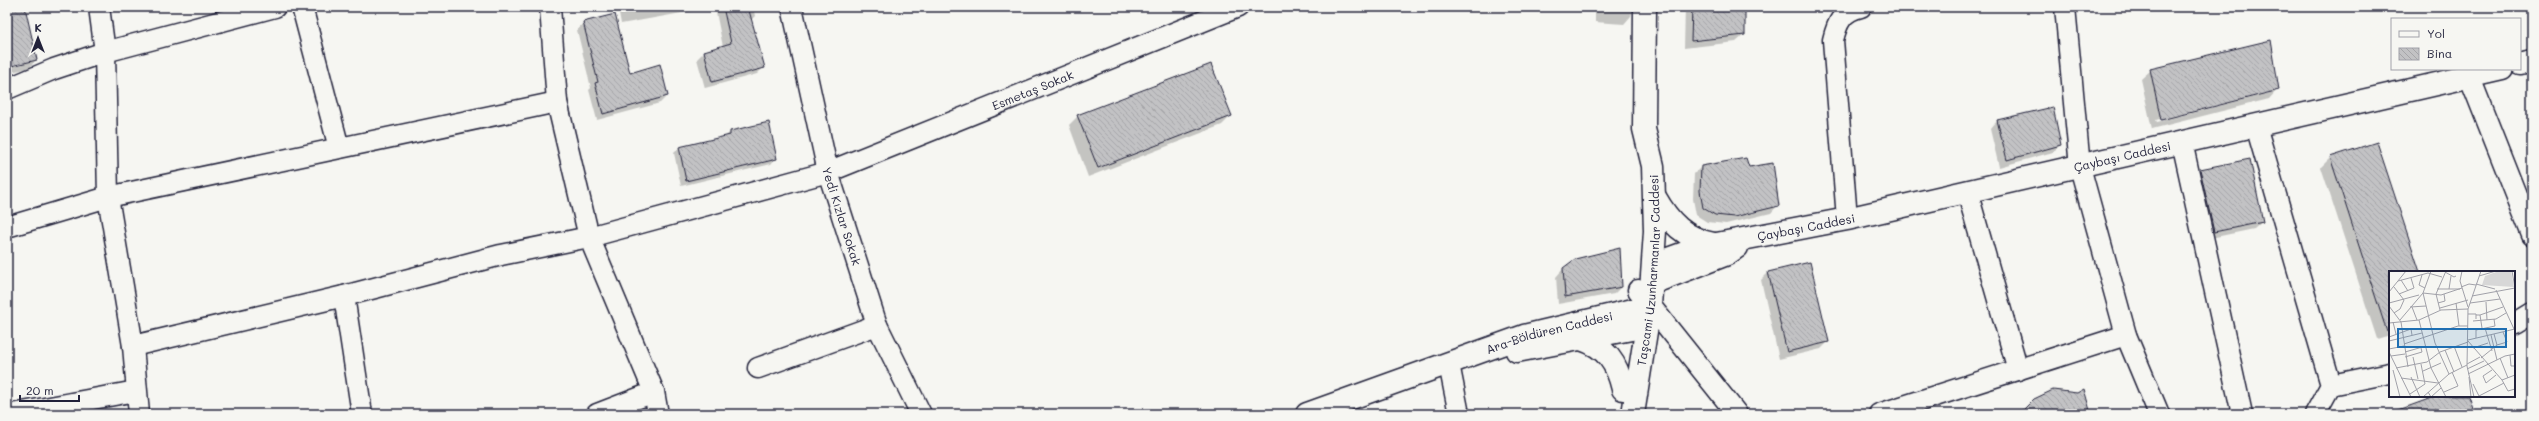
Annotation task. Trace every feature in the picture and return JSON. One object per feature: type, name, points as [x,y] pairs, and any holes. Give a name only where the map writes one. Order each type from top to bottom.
[{"type":"street","points":[[99,7],[105,52],[108,197],[133,346],[136,391],[140,414]]},
{"type":"street","points":[[7,89],[54,69],[105,52],[275,7]]},
{"type":"street","points":[[302,7],[339,148]]},
{"type":"street","points":[[550,7],[556,102],[589,238],[654,392],[658,414]]},
{"type":"street","name":"Yedi Kızlar Sokak","points":[[792,7],[828,172],[877,325],[921,414]]},
{"type":"street","name":"Esmetaş Sokak","points":[[133,346],[344,296],[501,255],[589,238],[828,172],[1238,7]]},
{"type":"street","name":"Taşcami Uzunharmanlar Caddesi","points":[[1634,414],[1654,197],[1653,166],[1644,129],[1645,7]]},
{"type":"street","points":[[1847,219],[1833,40],[1838,20],[1853,9],[1861,7]]},
{"type":"street","points":[[2065,7],[2080,167],[2126,335],[2159,414]]},
{"type":"street","points":[[2521,64],[2532,61]]},
{"type":"street","name":"Çaybaşı Caddesi","points":[[1644,301],[1687,250],[1847,219],[2470,78],[2498,70]]},
{"type":"street","points":[[2470,78],[2532,235]]},
{"type":"street","points":[[7,227],[108,197],[556,102]]},
{"type":"street","points":[[2256,126],[2331,386],[2315,414]]},
{"type":"street","points":[[1619,414],[1623,389],[1644,301],[1638,158],[1644,129]]},
{"type":"street","points":[[2182,142],[2242,414]]},
{"type":"street","points":[[1967,191],[2018,370]]},
{"type":"street","points":[[1654,197],[1672,223],[1680,230],[1699,241],[1714,244]]},
{"type":"street","name":"Çaybaşı Caddesi","points":[[1644,301],[1727,254],[1743,240]]},
{"type":"street","points":[[344,296],[362,414]]},
{"type":"street","points":[[1644,301],[1738,414]]},
{"type":"street","name":"Ara-Böldüren Caddesi","points":[[1449,364],[1581,339],[1644,301]]},
{"type":"street","name":"Ara-Böldüren Caddesi","points":[[1311,413],[1524,336],[1644,301]]},
{"type":"street","points":[[2515,323],[2532,313]]},
{"type":"street","points":[[758,368],[877,325]]},
{"type":"street","points":[[1879,414],[2126,335]]},
{"type":"street","points":[[1581,339],[1601,348],[1609,356],[1619,373],[1623,389]]},
{"type":"street","points":[[1449,364],[1459,414]]},
{"type":"street","points":[[2331,386],[2389,373]]},
{"type":"street","points":[[12,414],[136,391]]},
{"type":"street","points":[[598,414],[654,392]]},
{"type":"building","points":[[7,7],[25,7],[37,60],[7,67]]},
{"type":"building","points":[[723,7],[748,7],[765,68],[712,82],[704,51],[731,43]]},
{"type":"building","points":[[1692,7],[1745,7],[1745,35],[1691,41]]},
{"type":"building","points":[[615,14],[630,73],[660,64],[668,96],[603,114],[595,83],[598,82],[583,22]]},
{"type":"building","points":[[2271,40],[2279,90],[2161,120],[2150,69]]},
{"type":"building","points":[[1211,64],[1232,116],[1098,168],[1077,115]]},
{"type":"building","points":[[2053,107],[2061,145],[2007,160],[1997,120]]},
{"type":"building","points":[[769,122],[777,159],[686,181],[679,147],[730,135],[730,131]]},
{"type":"building","points":[[2377,142],[2420,271],[2389,271],[2389,331],[2387,332],[2330,157]]},
{"type":"building","points":[[1746,158],[1749,167],[1773,163],[1779,206],[1734,217],[1715,215],[1703,208],[1700,191],[1701,166]]},
{"type":"building","points":[[2250,159],[2263,222],[2214,232],[2200,169]]},
{"type":"building","points":[[1620,248],[1622,287],[1565,297],[1563,268],[1575,259]]},
{"type":"building","points":[[1810,262],[1829,342],[1787,352],[1768,272]]},
{"type":"building","points":[[2084,389],[2091,414],[2019,414],[2034,399],[2053,390],[2077,393]]},
{"type":"building","points":[[2434,397],[2469,397],[2475,414],[2394,414],[2393,412]]}]
